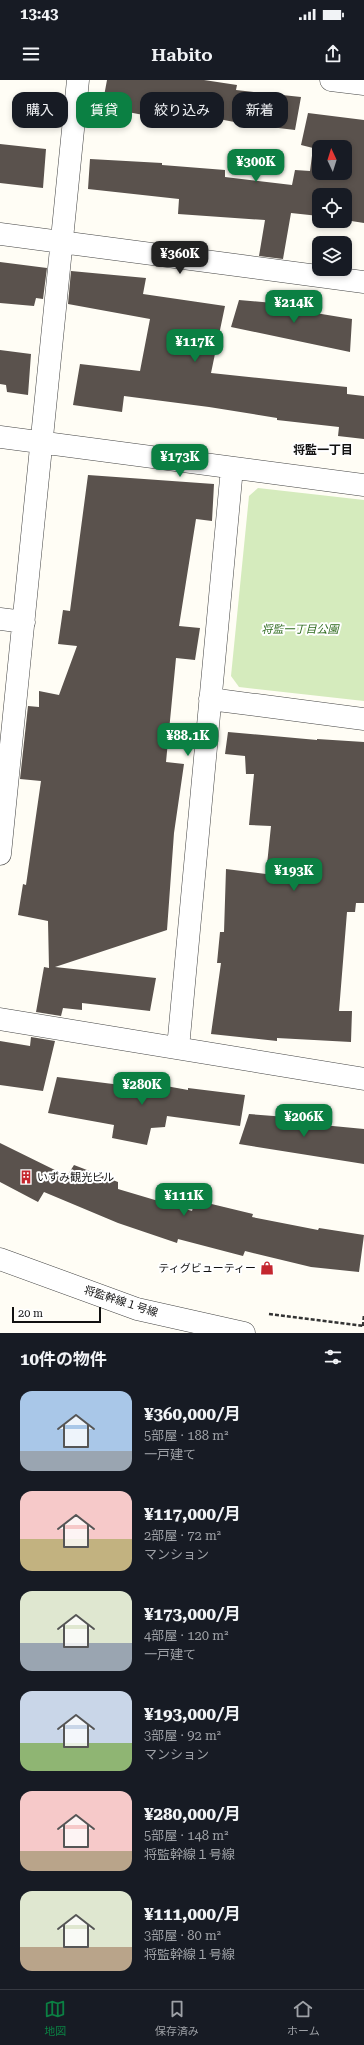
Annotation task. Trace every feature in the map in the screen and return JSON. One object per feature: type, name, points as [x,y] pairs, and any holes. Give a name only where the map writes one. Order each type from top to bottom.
[{"type":"street","points":[[0,854],[2,814],[24,622],[78,80]]},
{"type":"street","points":[[331,80],[364,84]]},
{"type":"street","points":[[0,234],[364,282]]},
{"type":"street","points":[[0,437],[364,485]]},
{"type":"street","points":[[178,1048],[232,468]]},
{"type":"street","points":[[0,619],[24,622]]},
{"type":"street","points":[[210,698],[364,719]]},
{"type":"street","points":[[0,1018],[364,1080]]},
{"type":"street","name":"将監幹線１号線","points":[[0,1259],[137,1309],[244,1333]]},
{"type":"path","points":[[269,1314],[364,1326],[364,1314]]},
{"type":"green space","name":"将監一丁目公園","points":[[258,488],[364,500],[364,701],[239,687],[231,676],[249,496]]},
{"type":"building","points":[[107,80],[204,80],[237,85],[236,90],[255,92],[232,92],[232,122],[224,120],[224,92],[140,92],[140,114],[132,113],[132,92],[105,92]]},
{"type":"building","points":[[288,96],[301,97],[295,130],[278,128],[288,128]]},
{"type":"building","points":[[308,113],[364,120],[364,223],[352,221],[352,188],[312,188],[312,215],[291,213],[283,259],[259,256],[265,220],[178,214],[179,199],[88,189],[90,159],[162,163],[162,165],[225,170],[225,177],[292,185],[295,170],[310,171],[312,156],[312,180],[352,180],[352,140],[312,140],[312,148],[301,145]]},
{"type":"building","points":[[0,144],[46,149],[43,188],[0,183]]},
{"type":"building","points":[[0,262],[47,268],[43,299],[36,298],[34,306],[0,303]]},
{"type":"building","points":[[71,271],[146,278],[143,294],[225,306],[211,373],[347,387],[347,394],[364,396],[364,439],[338,436],[339,427],[277,420],[277,418],[209,407],[124,396],[122,412],[73,405],[80,364],[140,371],[150,319],[68,304]]},
{"type":"building","points":[[239,300],[285,304],[285,308],[352,319],[350,352],[231,327]]},
{"type":"building","points":[[0,350],[31,354],[28,395],[7,392],[6,385],[0,384]]},
{"type":"building","points":[[88,475],[214,484],[212,521],[196,519],[179,626],[200,628],[195,660],[176,658],[166,762],[184,764],[174,833],[167,930],[55,967],[156,978],[150,1011],[82,1003],[82,1010],[63,1008],[61,1016],[36,1012],[44,967],[49,968],[48,921],[18,915],[23,884],[26,885],[41,781],[20,779],[28,706],[39,707],[39,691],[59,695],[77,646],[58,644],[63,610],[70,611]]},
{"type":"building","points":[[228,732],[317,740],[364,742],[364,903],[356,903],[355,912],[347,912],[339,1011],[352,1011],[351,1042],[277,1038],[277,1041],[211,1034],[221,963],[217,963],[220,932],[224,932],[226,869],[266,874],[271,826],[249,825],[254,774],[246,774],[245,756],[225,754]]},
{"type":"building","points":[[31,1037],[55,1041],[43,1091],[0,1085],[0,1041],[30,1046]]},
{"type":"building","points":[[57,1077],[121,1085],[122,1078],[188,1090],[188,1088],[245,1095],[240,1126],[167,1116],[165,1127],[151,1128],[147,1145],[112,1138],[114,1125],[48,1113]]},
{"type":"building","points":[[249,1114],[313,1119],[312,1124],[364,1129],[364,1164],[239,1144]]},
{"type":"building","points":[[0,1143],[67,1176],[74,1165],[118,1182],[118,1189],[192,1211],[195,1200],[253,1214],[252,1217],[318,1230],[319,1228],[364,1235],[359,1272],[311,1267],[245,1251],[243,1256],[178,1239],[177,1243],[118,1223],[44,1192],[38,1202],[0,1182]]},
{"type":"place","name":"いずみ観光ビル","points":[[26,1177]]},
{"type":"place","name":"ティグビューティー","points":[[267,1268]]},
{"type":"district","name":"将監一丁目","points":[[323,450]]}]
